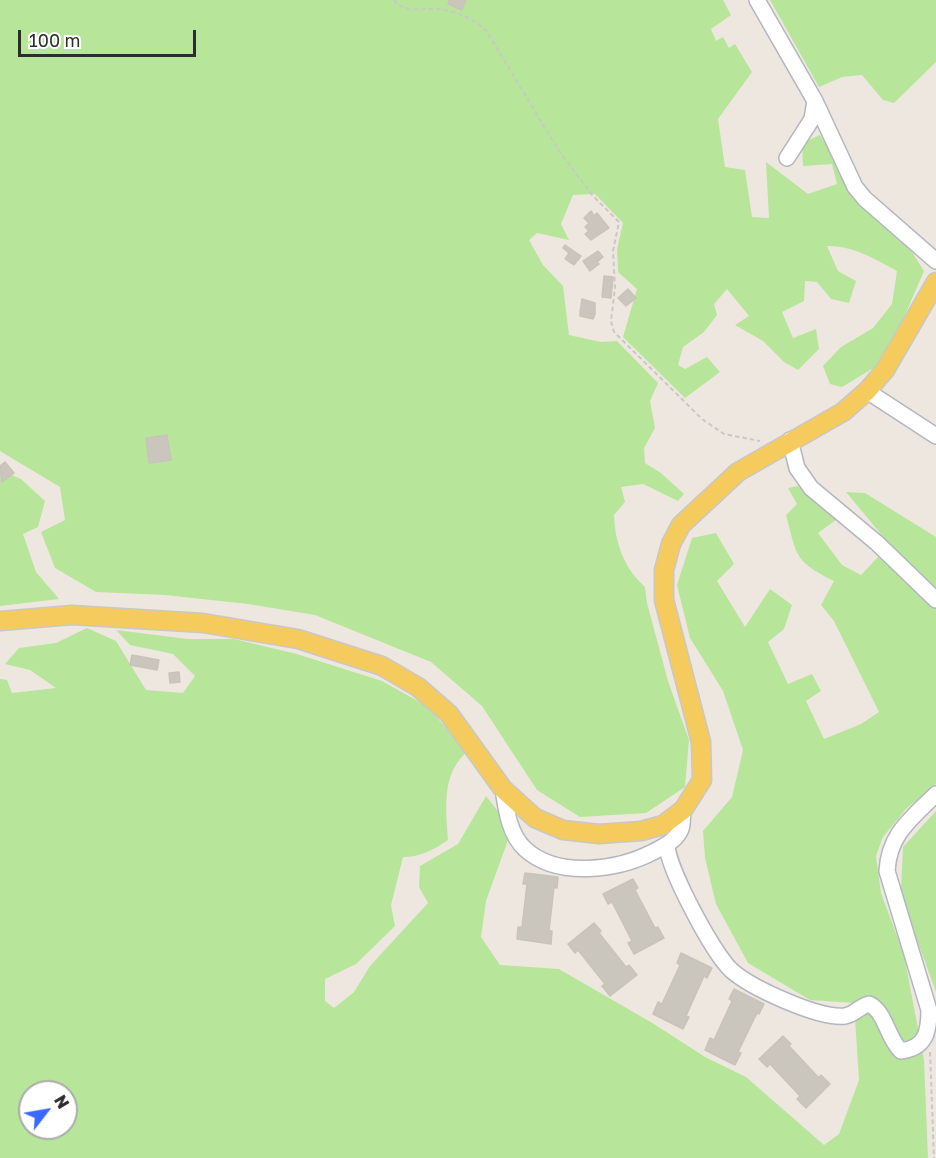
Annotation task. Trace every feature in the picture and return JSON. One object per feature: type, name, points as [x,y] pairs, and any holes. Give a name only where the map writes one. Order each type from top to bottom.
[{"type":"main road","points":[[0,621],[72,615],[203,623],[298,639],[382,666],[418,687],[449,714],[503,789],[534,818],[572,831],[599,834],[641,831],[663,825],[683,810],[702,780],[701,742],[664,600],[664,570],[671,544],[681,525],[738,472],[790,440],[843,412],[867,392],[885,370],[936,282]]},
{"type":"street","points":[[757,0],[815,101],[855,187],[865,199],[936,261]]},
{"type":"street","points":[[787,158],[812,119],[815,101]]},
{"type":"street","points":[[867,392],[936,436]]},
{"type":"street","points":[[790,440],[797,468],[811,488],[877,543],[936,600]]},
{"type":"street","points":[[503,789],[506,811],[515,834],[525,849],[538,857],[560,865],[590,869],[616,867],[667,844],[681,828],[683,810]]},
{"type":"street","points":[[667,844],[672,867],[717,952],[732,970],[773,996],[835,1016],[848,1016],[869,1004],[876,1007],[895,1046],[901,1051],[909,1050],[921,1043],[929,1031],[929,1010],[887,872],[888,854],[895,838],[936,794]]},
{"type":"path","points":[[394,0],[397,4],[420,11],[436,8],[473,19],[486,30],[559,151],[592,195],[619,222],[613,250],[615,288],[611,321],[617,336],[702,418],[724,434],[760,441]]},
{"type":"path","points":[[929,1031],[934,1158]]},
{"type":"green space","points":[[0,0],[723,0],[731,15],[711,29],[716,41],[723,37],[729,48],[735,44],[752,72],[718,119],[725,167],[745,170],[752,217],[769,218],[766,162],[808,194],[837,184],[832,164],[803,166],[802,143],[820,135],[847,178],[898,230],[924,271],[885,361],[842,387],[830,384],[823,366],[841,347],[873,328],[892,304],[897,271],[855,250],[827,246],[838,271],[856,281],[849,303],[831,299],[817,282],[805,281],[804,301],[782,312],[793,338],[816,329],[819,349],[798,370],[784,362],[763,341],[735,325],[749,316],[727,289],[714,304],[717,315],[704,332],[683,347],[678,365],[685,369],[707,357],[720,372],[685,398],[623,337],[637,289],[618,272],[617,249],[623,223],[595,194],[573,195],[561,224],[569,240],[537,233],[529,240],[543,265],[563,286],[569,335],[601,342],[617,341],[658,383],[650,401],[655,428],[644,448],[645,463],[661,473],[684,494],[678,501],[643,484],[621,487],[625,502],[614,515],[616,535],[622,554],[631,572],[645,587],[647,603],[668,681],[689,740],[685,787],[646,813],[580,817],[537,790],[482,706],[431,662],[315,615],[248,604],[165,595],[96,592],[55,568],[41,532],[65,520],[60,487],[0,451]]},
{"type":"green space","points":[[770,0],[936,0],[936,62],[894,103],[883,100],[862,75],[842,77],[819,87]]},
{"type":"green space","points":[[0,470],[21,479],[45,501],[38,527],[23,534],[36,572],[59,599],[0,606]]},
{"type":"green space","points":[[798,486],[836,520],[818,533],[842,565],[861,575],[880,555],[936,607],[936,784],[906,809],[883,837],[876,856],[881,893],[904,955],[924,1060],[928,1158],[0,1158],[0,679],[7,680],[12,693],[56,688],[30,670],[5,664],[19,648],[56,643],[87,628],[116,641],[146,690],[183,693],[195,676],[173,654],[130,645],[116,630],[188,639],[234,639],[297,654],[382,681],[425,705],[468,751],[459,760],[449,780],[446,804],[448,840],[427,852],[403,857],[391,905],[395,926],[356,964],[325,979],[325,1001],[334,1008],[354,992],[370,966],[428,903],[419,887],[420,866],[458,844],[486,796],[512,829],[486,901],[481,937],[500,965],[559,969],[654,1024],[705,1057],[746,1077],[824,1145],[839,1134],[859,1080],[854,1003],[810,1000],[748,963],[716,904],[705,858],[703,831],[732,797],[743,750],[723,691],[690,638],[677,585],[692,538],[716,533],[734,564],[717,581],[745,627],[770,589],[792,605],[784,629],[768,642],[788,684],[812,674],[821,691],[806,701],[824,739],[861,724],[879,712],[834,621],[821,605],[834,581],[811,568],[795,549],[786,515],[797,504],[788,488]]},
{"type":"green space","points":[[846,492],[865,493],[936,537],[936,591],[909,568]]},
{"type":"green space","points":[[936,811],[936,992],[905,907],[901,887],[903,847]]},
{"type":"building","points":[[449,0],[466,0],[462,10],[448,4]]},
{"type":"building","points":[[591,211],[594,216],[597,213],[609,228],[591,240],[585,234],[589,231],[585,227],[589,223],[584,218]]},
{"type":"building","points":[[565,245],[581,256],[574,265],[565,259],[569,253],[563,248]]},
{"type":"building","points":[[598,251],[603,257],[597,262],[599,264],[590,271],[583,261]]},
{"type":"building","points":[[604,276],[613,277],[611,298],[602,297]]},
{"type":"building","points":[[628,289],[636,298],[626,306],[618,298]]},
{"type":"building","points":[[582,299],[595,303],[595,314],[580,312]]},
{"type":"building","points":[[580,312],[595,314],[593,319],[580,316]]},
{"type":"building","points":[[167,435],[171,460],[149,463],[146,438]]},
{"type":"building","points":[[5,462],[14,473],[2,482],[0,466]]},
{"type":"building","points":[[132,655],[159,660],[157,670],[130,665]]},
{"type":"building","points":[[179,672],[180,682],[170,683],[169,673]]},
{"type":"building","points":[[525,873],[558,877],[557,888],[554,887],[549,931],[552,931],[551,944],[517,939],[518,927],[522,927],[527,884],[523,884]]},
{"type":"building","points":[[633,879],[638,888],[635,890],[655,928],[658,927],[664,938],[634,954],[628,943],[632,941],[612,902],[608,904],[603,894]]},
{"type":"building","points":[[594,923],[601,931],[599,933],[626,967],[629,965],[637,975],[610,996],[602,986],[605,984],[578,950],[575,953],[568,944]]},
{"type":"building","points":[[681,953],[712,968],[707,978],[704,976],[686,1016],[689,1017],[683,1029],[653,1014],[658,1002],[662,1004],[680,965],[677,963]]},
{"type":"building","points":[[734,989],[764,1004],[759,1014],[757,1013],[738,1052],[741,1053],[735,1065],[705,1050],[710,1038],[714,1040],[732,1001],[729,999]]},
{"type":"building","points":[[783,1036],[791,1044],[789,1046],[819,1078],[821,1075],[830,1084],[806,1108],[797,1099],[800,1096],[770,1064],[767,1067],[759,1059]]}]
